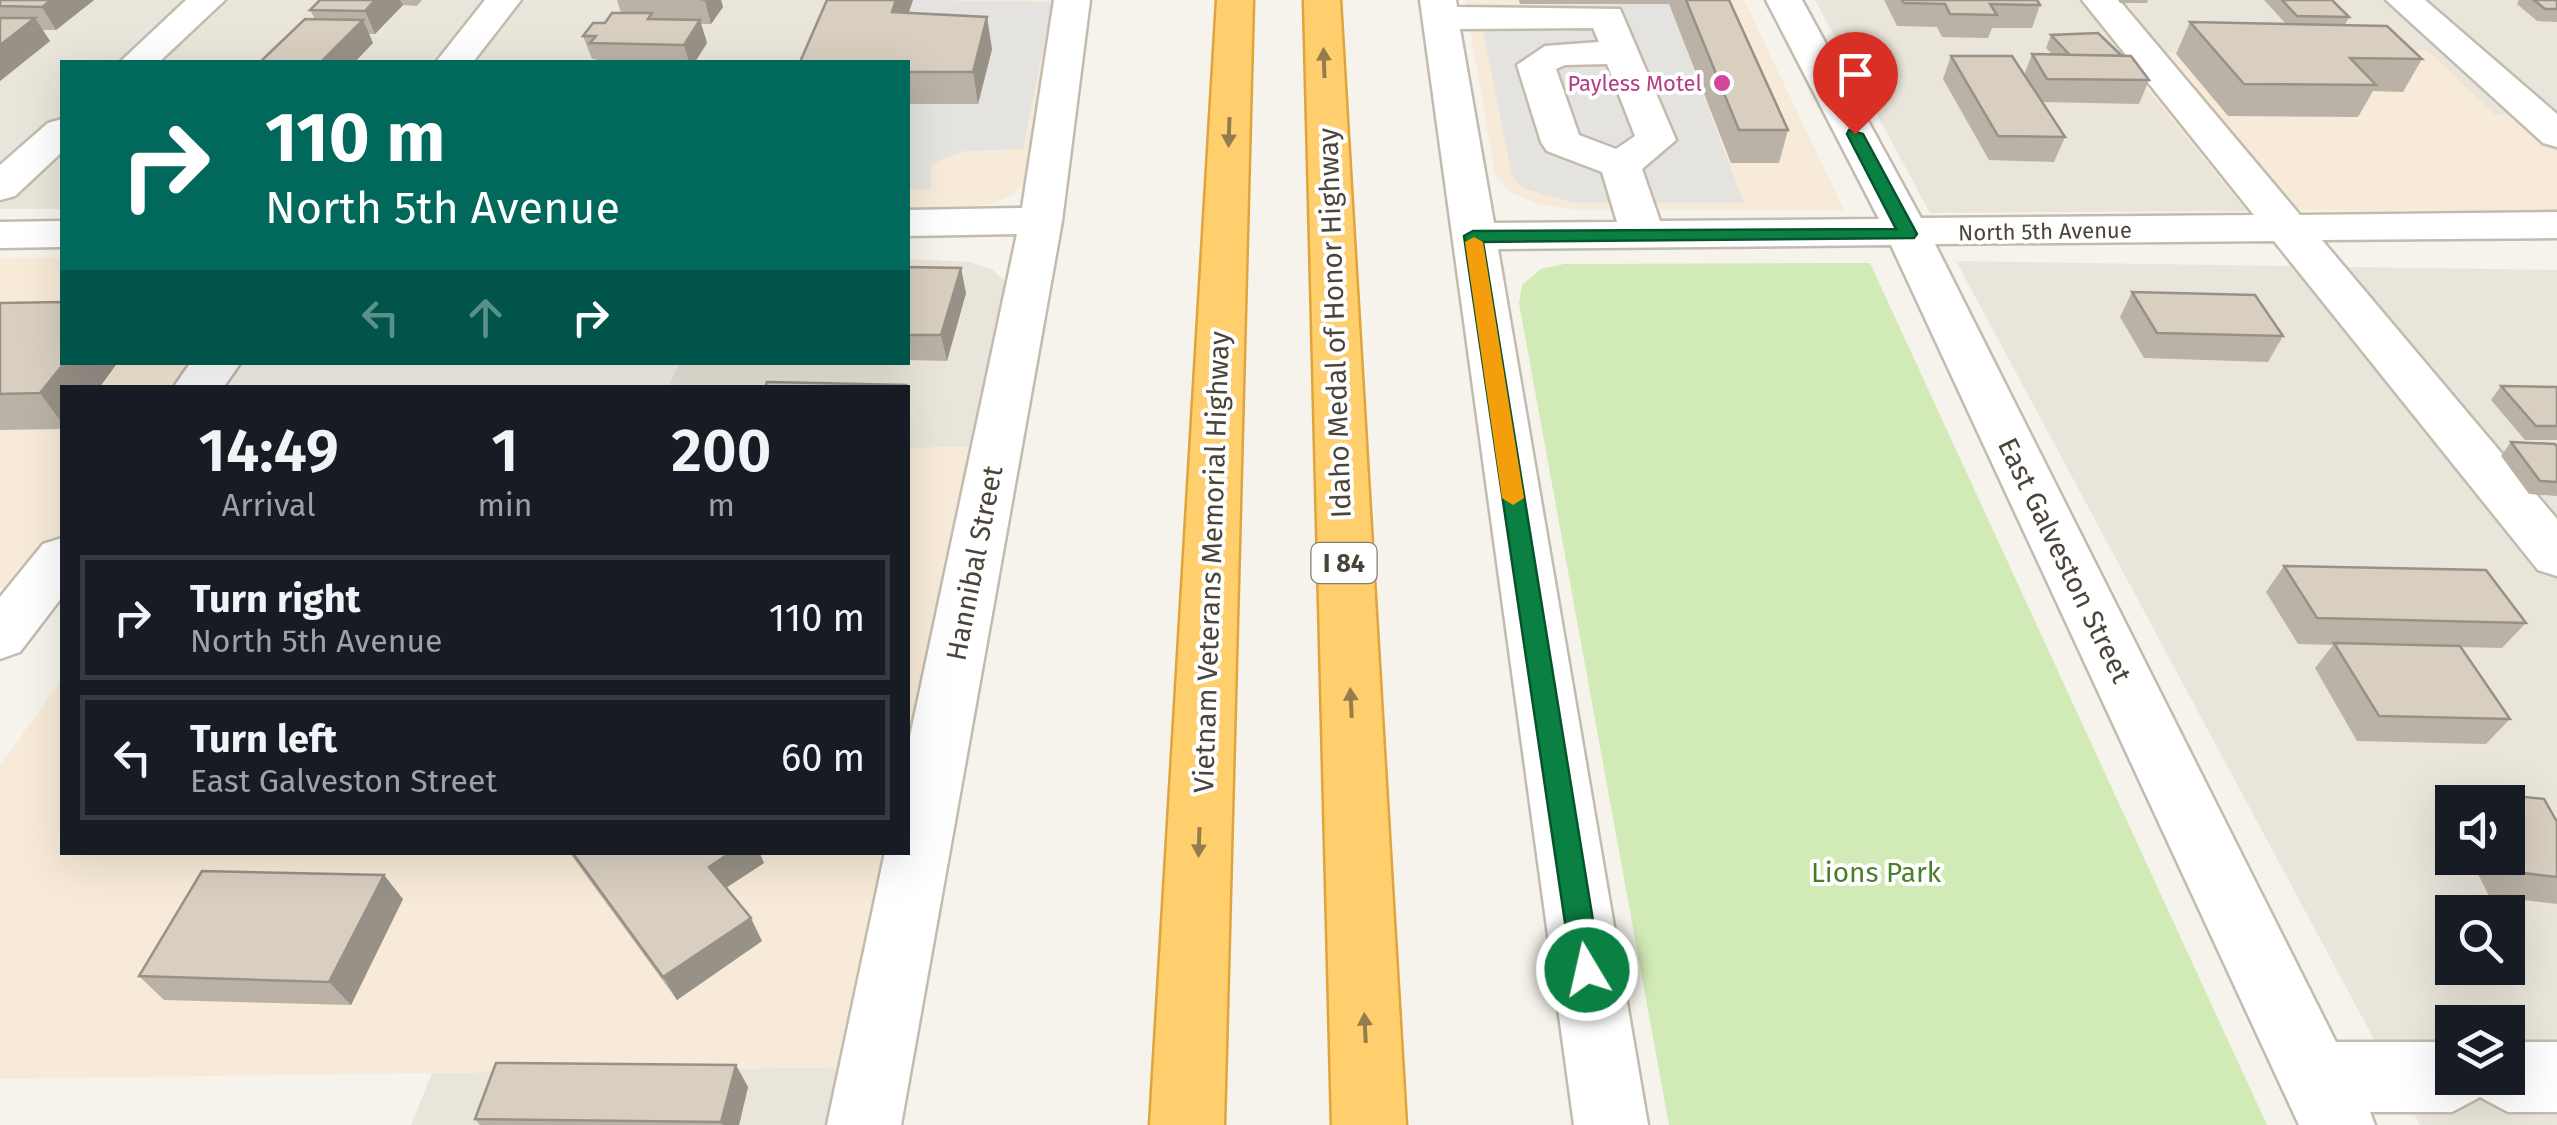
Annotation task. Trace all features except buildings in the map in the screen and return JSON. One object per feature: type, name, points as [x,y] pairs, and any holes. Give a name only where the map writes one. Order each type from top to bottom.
[{"type":"highway","name":"Vietnam Veterans Memorial Highway","points":[[1187,1125],[1235,0]]},
{"type":"highway","name":"Idaho Medal of Honor Highway","points":[[1322,0],[1370,1125]]},
{"type":"street","points":[[140,60],[207,0]]},
{"type":"street","points":[[456,60],[504,0]]},
{"type":"street","name":"Hannibal Street","points":[[910,814],[929,686],[1040,221],[1072,0]]},
{"type":"street","name":"East Galveston Street","points":[[1784,0],[1908,234],[2326,1101]]},
{"type":"street","points":[[2100,0],[2557,556]]},
{"type":"street","points":[[2404,0],[2557,135]]},
{"type":"street","points":[[1440,9],[1607,17],[1656,140],[1620,165]]},
{"type":"street","points":[[1440,9],[1494,76],[1561,142],[1620,165]]},
{"type":"street","points":[[1494,76],[1536,65],[1558,54],[1622,54]]},
{"type":"street","points":[[1494,76],[1473,236],[1610,1125]]},
{"type":"street","points":[[0,187],[60,133]]},
{"type":"street","points":[[1620,165],[1643,235]]},
{"type":"street","points":[[910,222],[1040,221]]},
{"type":"street","name":"North 5th Avenue","points":[[1473,236],[2557,225]]},
{"type":"street","points":[[0,235],[60,234]]},
{"type":"street","points":[[199,385],[215,365]]},
{"type":"street","points":[[0,637],[60,561]]},
{"type":"street","name":"Hannibal Street","points":[[864,1125],[904,855]]},
{"type":"street","points":[[2525,1077],[2557,1077]]},
{"type":"street","points":[[2326,1101],[2435,1080]]},
{"type":"shaded area","points":[[0,0],[832,0],[803,60],[60,60],[60,209],[0,209]]},
{"type":"shaded area","points":[[832,0],[1063,0],[1031,178],[1013,195],[989,205],[910,210],[910,60],[803,60]]},
{"type":"shaded area","points":[[913,0],[1053,2],[1023,149],[965,151],[931,164],[931,190],[910,189],[910,104],[978,104],[898,44]]},
{"type":"shaded area","points":[[1465,0],[1744,0],[1844,210],[1576,210],[1539,204],[1509,192],[1495,175]]},
{"type":"shaded area","points":[[1815,0],[2557,0],[2557,115],[2495,115],[2426,50],[2118,54],[2247,211],[1930,213]]},
{"type":"shaded area","points":[[1669,4],[1744,203],[1574,203],[1522,188],[1512,176],[1478,5]]},
{"type":"shaded area","points":[[2427,50],[2495,115],[2557,115],[2557,210],[2247,211],[2117,53]]},
{"type":"shaded area","points":[[0,258],[60,258],[60,365],[200,365],[184,385],[60,385],[60,538],[20,588],[0,588]]},
{"type":"shaded area","points":[[910,259],[970,262],[993,270],[1005,281],[1010,296],[975,447],[910,448],[910,385],[669,385],[678,365],[910,365]]},
{"type":"shaded area","points":[[1956,261],[2557,270],[2557,1125],[2420,1125]]},
{"type":"shaded area","points":[[975,447],[910,763],[910,448]]},
{"type":"shaded area","points":[[60,683],[60,855],[891,855],[846,1067],[0,1079],[0,765]]},
{"type":"shaded area","points":[[846,1067],[834,1125],[411,1125],[432,1073]]},
{"type":"green space","name":"Lions Park","points":[[1870,263],[2267,1125],[1669,1125],[1519,303],[1522,285],[1541,269],[1564,264]]},
{"type":"slow traffic","points":[[1474,242],[1513,498]]},
{"type":"place","name":"Payless Motel","points":[[1722,83]]},
{"type":"route","points":[[1587,970],[1473,236],[1908,234],[1855,134]]}]
